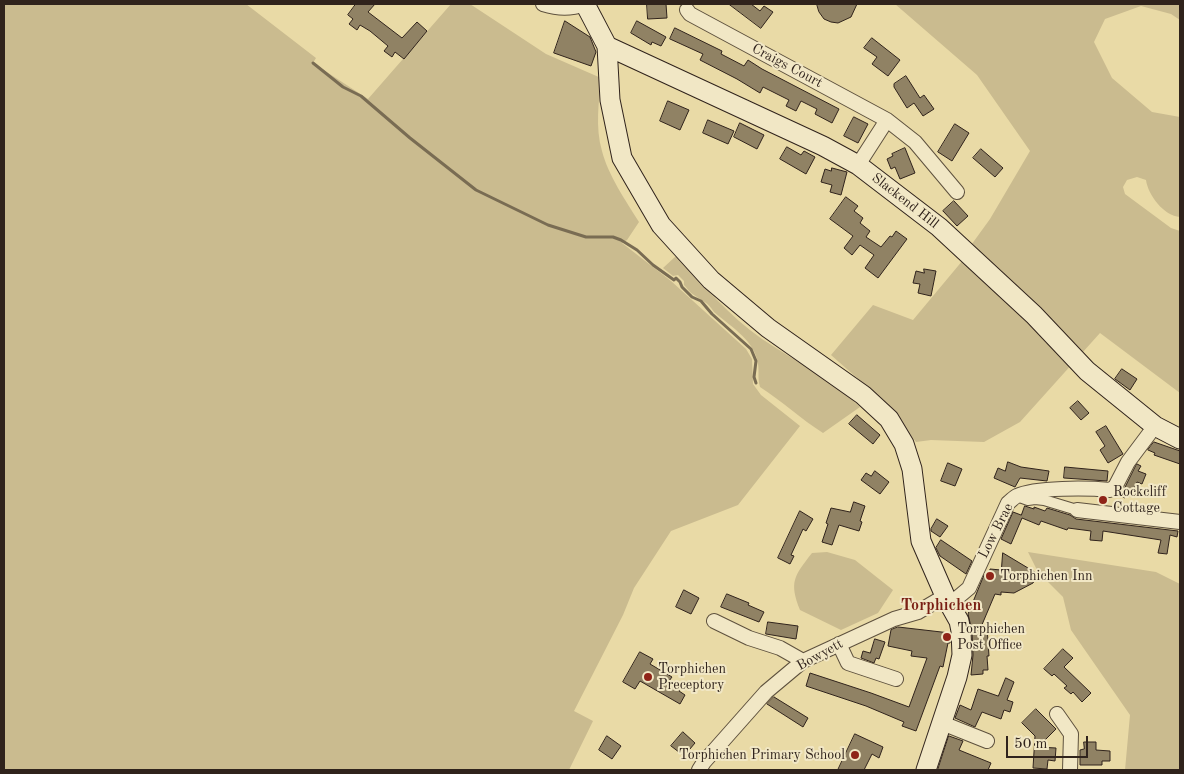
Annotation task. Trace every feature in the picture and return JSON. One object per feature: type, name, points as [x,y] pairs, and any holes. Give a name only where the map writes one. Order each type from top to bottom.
[{"type":"main road","points":[[586,4],[607,46],[610,100],[622,158],[661,225],[711,280],[768,328],[863,394],[889,419],[904,444],[912,469],[921,541],[962,631],[962,654],[957,678],[926,770]]},
{"type":"main road","name":"Slackend Hill","points":[[607,46],[823,146],[858,165],[939,228],[1034,315],[1087,372],[1155,426],[1180,439]]},
{"type":"street","points":[[543,4],[558,9],[573,8],[586,4]]},
{"type":"street","name":"Craigs Court","points":[[687,10],[690,14],[887,120],[915,142],[957,192]]},
{"type":"street","points":[[858,165],[887,120]]},
{"type":"street","points":[[1017,496],[1045,490],[1097,488],[1110,490],[1115,487],[1128,462],[1155,426]]},
{"type":"street","name":"Low Brae","points":[[948,600],[969,588],[1008,503],[1017,496],[1077,510],[1180,522]]},
{"type":"street","name":"Bowyett","points":[[699,770],[766,692],[803,661],[894,619],[948,600]]},
{"type":"street","points":[[714,621],[749,638],[780,648],[803,661]]},
{"type":"street","points":[[840,644],[848,663],[896,679]]},
{"type":"street","points":[[1057,714],[1071,734],[1070,770]]},
{"type":"street","points":[[942,723],[988,741]]},
{"type":"shaded area","points":[[4,4],[246,4],[316,58],[313,63],[368,99],[451,4],[470,4],[546,54],[601,78],[598,124],[602,151],[613,178],[639,222],[627,240],[622,243],[671,281],[746,349],[752,359],[753,384],[761,395],[800,426],[738,505],[671,531],[634,588],[623,615],[574,711],[593,721],[569,770],[4,770]]},
{"type":"shaded area","points":[[895,4],[1180,4],[1180,20],[1171,14],[1141,6],[1105,19],[1094,42],[1112,78],[1152,112],[1180,117],[1180,217],[1168,213],[1158,204],[1147,186],[1146,180],[1137,177],[1127,180],[1123,187],[1125,194],[1171,228],[1180,231],[1180,393],[1100,333],[1020,422],[984,442],[931,440],[916,442],[882,400],[831,355],[873,305],[913,320],[968,254],[969,248],[990,219],[1030,151],[977,75]]},
{"type":"shaded area","points":[[676,256],[717,300],[750,330],[825,379],[860,407],[823,433],[760,387],[758,363],[750,345],[707,304],[691,293],[678,275],[673,276],[663,268]]},
{"type":"shaded area","points":[[827,552],[855,560],[893,590],[878,613],[841,630],[800,610],[794,586],[797,574],[812,553]]},
{"type":"shaded area","points":[[1028,552],[1156,572],[1180,584],[1180,770],[1125,770],[1130,715],[1071,630],[1063,597],[1038,572]]},
{"type":"building","points":[[356,4],[375,4],[368,12],[402,38],[417,22],[427,31],[404,59],[395,52],[392,57],[384,51],[388,46],[370,31],[360,25],[357,30],[349,24],[353,19],[348,15]]},
{"type":"building","points":[[647,4],[666,4],[667,18],[648,19]]},
{"type":"building","points":[[729,4],[751,4],[760,11],[764,6],[773,12],[761,28]]},
{"type":"building","points":[[817,4],[857,4],[851,17],[838,23],[824,19],[819,12]]},
{"type":"building","points":[[565,21],[590,37],[596,52],[591,66],[554,53]]},
{"type":"building","points":[[637,21],[666,37],[661,46],[652,42],[651,45],[631,33]]},
{"type":"building","points":[[675,28],[722,51],[721,54],[744,66],[748,60],[839,109],[832,123],[815,114],[817,109],[801,101],[796,111],[786,106],[789,100],[763,87],[760,93],[700,60],[703,54],[670,39]]},
{"type":"building","points":[[872,38],[900,60],[888,76],[872,64],[877,57],[864,48]]},
{"type":"building","points":[[906,76],[920,98],[924,95],[934,109],[923,116],[914,103],[907,108],[894,87],[894,84]]},
{"type":"building","points":[[668,101],[689,110],[680,130],[660,121]]},
{"type":"building","points":[[854,117],[868,124],[858,143],[844,136]]},
{"type":"building","points":[[708,120],[734,131],[728,144],[703,133]]},
{"type":"building","points":[[740,123],[764,135],[757,149],[734,137]]},
{"type":"building","points":[[955,124],[969,133],[952,161],[938,152]]},
{"type":"building","points":[[787,147],[801,155],[804,151],[815,157],[806,174],[780,159]]},
{"type":"building","points":[[905,148],[915,173],[900,179],[895,167],[891,169],[887,159],[893,156],[892,154]]},
{"type":"building","points":[[981,149],[1003,168],[995,177],[973,158]]},
{"type":"building","points":[[832,168],[847,172],[841,195],[830,192],[832,185],[821,182],[825,169],[831,171]]},
{"type":"building","points":[[846,197],[858,206],[854,211],[863,218],[860,223],[870,231],[866,237],[881,247],[896,231],[907,239],[878,278],[865,268],[874,255],[860,245],[852,255],[844,248],[853,236],[830,219]]},
{"type":"building","points":[[954,201],[968,216],[957,226],[943,211]]},
{"type":"building","points":[[924,269],[936,271],[931,296],[918,293],[920,284],[913,283],[916,271],[924,273]]},
{"type":"building","points":[[1122,369],[1137,379],[1130,390],[1115,379]]},
{"type":"building","points":[[1078,401],[1089,413],[1081,420],[1070,408]]},
{"type":"building","points":[[857,415],[880,435],[873,444],[849,424]]},
{"type":"building","points":[[1106,426],[1123,454],[1108,463],[1100,450],[1105,446],[1096,432]]},
{"type":"building","points":[[1154,442],[1180,451],[1180,464],[1154,455],[1155,453],[1148,450]]},
{"type":"building","points":[[1008,462],[1021,467],[1049,471],[1047,481],[1020,478],[1015,487],[994,478],[998,468],[1005,471]]},
{"type":"building","points":[[948,463],[962,469],[955,486],[941,481]]},
{"type":"building","points":[[1137,464],[1141,466],[1138,471],[1146,474],[1142,484],[1137,482],[1130,496],[1126,494],[1125,498],[1119,495]]},
{"type":"building","points":[[1065,467],[1108,471],[1107,481],[1064,478]]},
{"type":"building","points":[[875,471],[889,482],[880,494],[861,480],[866,473],[871,476]]},
{"type":"building","points":[[854,502],[865,506],[859,531],[839,525],[832,545],[822,542],[831,508],[850,512]]},
{"type":"building","points":[[1025,506],[1045,511],[1047,508],[1070,515],[1076,519],[1178,531],[1177,537],[1170,535],[1167,554],[1158,553],[1161,540],[1103,531],[1102,541],[1090,540],[1091,531],[1068,528],[1067,530],[1041,521],[1039,525],[1022,518],[1011,544],[1001,539],[1013,512],[1021,515]]},
{"type":"building","points":[[800,511],[813,519],[806,531],[803,529],[791,555],[794,556],[790,564],[778,558]]},
{"type":"building","points":[[937,519],[948,526],[940,537],[931,531]]},
{"type":"building","points":[[941,540],[972,561],[966,574],[940,556],[936,548]]},
{"type":"building","points":[[1003,553],[1038,574],[1033,583],[1014,593],[1001,592],[1001,595],[995,594],[981,627],[987,627],[988,670],[983,670],[983,674],[971,675],[973,655],[972,631],[968,614],[984,575],[989,576],[990,569],[1001,570]]},
{"type":"building","points":[[684,590],[699,598],[691,614],[676,607]]},
{"type":"building","points":[[727,594],[749,603],[748,605],[764,612],[759,622],[721,607]]},
{"type":"building","points":[[768,622],[798,626],[796,639],[766,634]]},
{"type":"building","points":[[898,627],[950,633],[950,643],[948,643],[943,667],[940,666],[916,731],[902,726],[904,722],[866,706],[806,686],[810,673],[909,707],[927,658],[911,656],[912,651],[888,646],[891,630]]},
{"type":"building","points":[[875,639],[885,642],[879,659],[876,658],[874,663],[861,658],[863,651],[870,653]]},
{"type":"building","points":[[1063,649],[1073,658],[1064,667],[1091,693],[1082,702],[1073,692],[1071,694],[1064,688],[1067,686],[1054,674],[1052,676],[1044,669]]},
{"type":"building","name":"Torphichen Preceptory","points":[[640,652],[653,659],[650,664],[672,677],[669,681],[680,688],[679,691],[685,695],[680,704],[640,681],[635,689],[623,682]]},
{"type":"building","points":[[1006,678],[1014,682],[1007,700],[1013,702],[1010,712],[1004,710],[1001,719],[982,712],[975,727],[955,718],[960,705],[971,710],[978,689],[998,696]]},
{"type":"building","points":[[774,697],[808,718],[803,727],[767,704]]},
{"type":"building","points":[[1036,709],[1056,729],[1038,747],[1056,748],[1055,761],[1048,760],[1047,769],[1033,768],[1035,736],[1022,723]]},
{"type":"building","points":[[683,732],[695,743],[684,756],[671,746]]},
{"type":"building","points":[[855,734],[883,747],[879,758],[872,754],[864,770],[838,770]]},
{"type":"building","points":[[607,736],[621,746],[612,759],[599,750]]},
{"type":"building","points":[[949,736],[963,741],[959,750],[991,763],[988,770],[938,770]]},
{"type":"building","points":[[1084,742],[1096,742],[1096,750],[1110,751],[1110,761],[1102,761],[1102,765],[1080,765],[1080,750],[1084,749]]},
{"type":"waterway","points":[[313,63],[343,87],[361,96],[410,138],[476,190],[548,225],[586,237],[613,237],[621,240],[637,250],[653,265],[674,280],[676,278],[692,297],[701,301],[712,314],[751,349],[756,361],[754,377],[756,383]]},
{"type":"place","name":"Rockcliff Cottage","points":[[1103,500]]},
{"type":"place","name":"Torphichen Inn","points":[[990,576]]},
{"type":"place","name":"Torphichen Post Office","points":[[947,637]]},
{"type":"place","name":"Torphichen Preceptory","points":[[648,677]]},
{"type":"place","name":"Torphichen Primary School","points":[[855,755]]},
{"type":"district","name":"Torphichen","points":[[941,606]]}]
